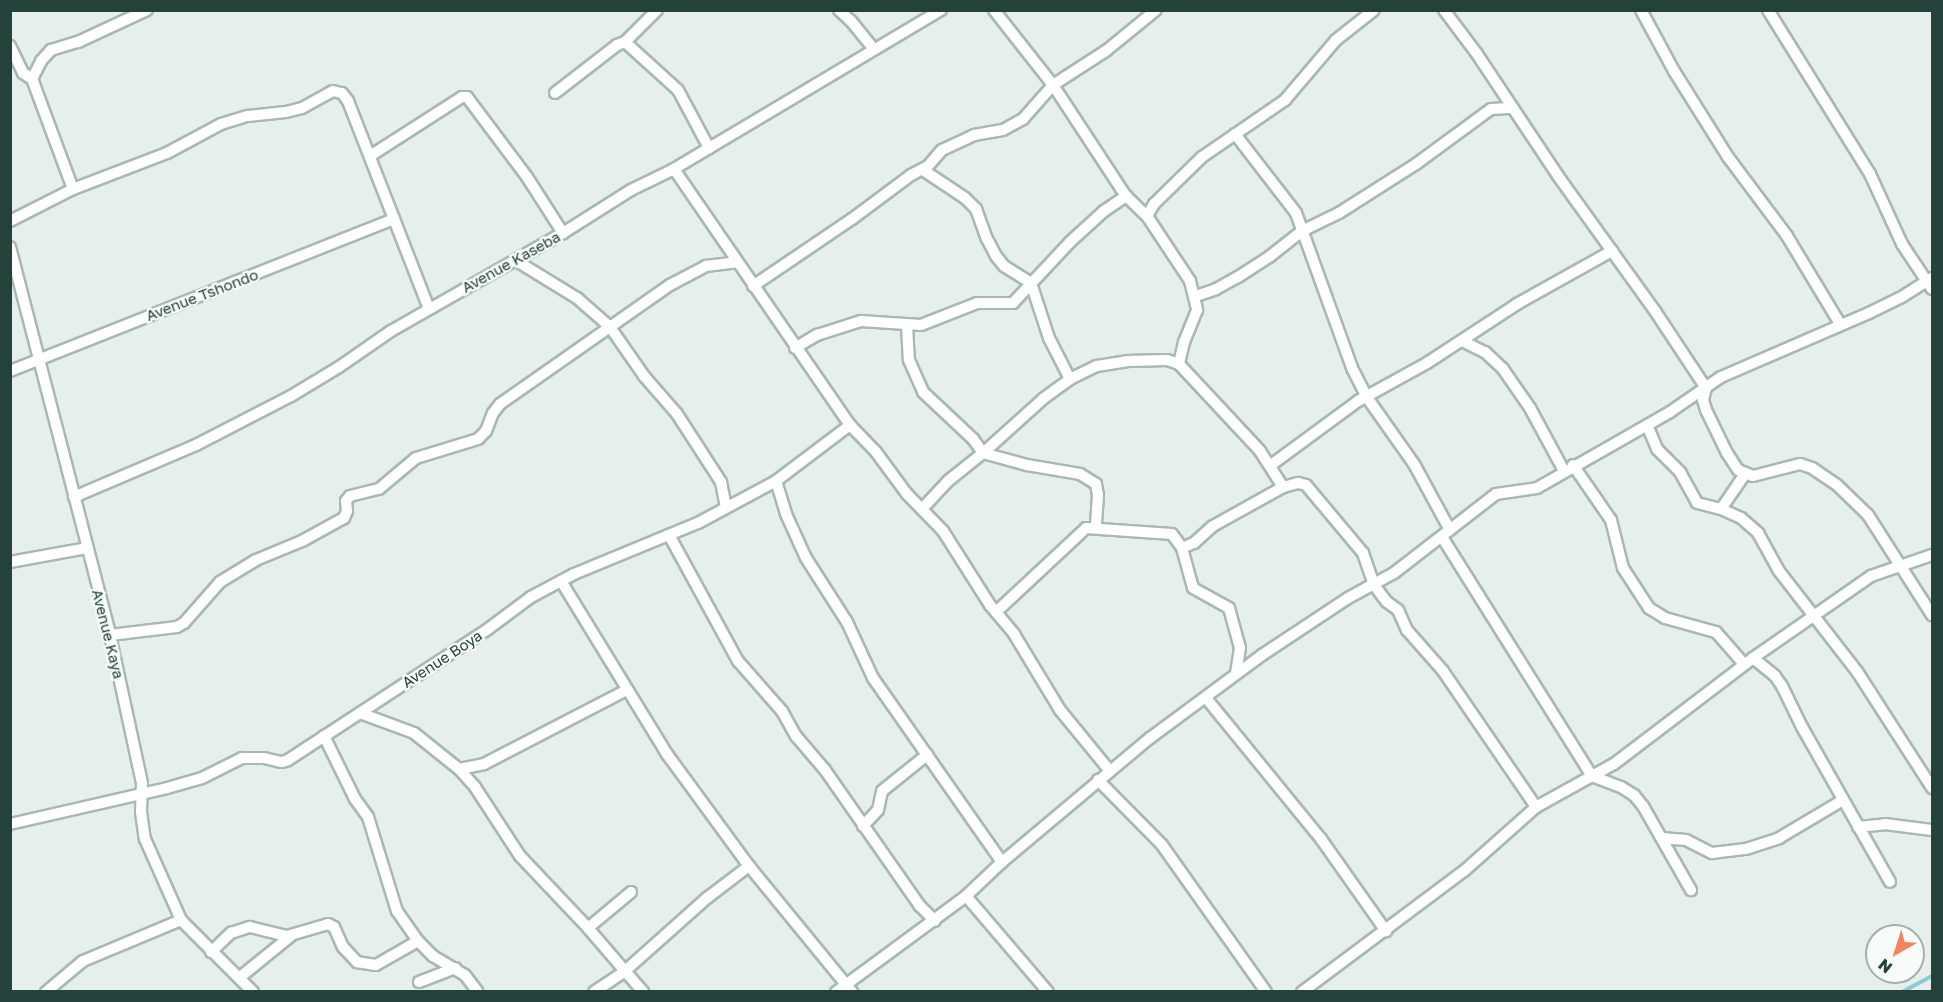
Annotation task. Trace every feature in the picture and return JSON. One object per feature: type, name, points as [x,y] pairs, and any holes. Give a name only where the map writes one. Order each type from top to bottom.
[{"type":"street","points":[[32,79],[41,61],[51,50],[78,42],[147,10]]},
{"type":"street","points":[[555,93],[617,45],[625,42],[657,10]]},
{"type":"street","points":[[839,10],[874,49]]},
{"type":"street","name":"Avenue Kaseba","points":[[74,497],[130,475],[245,421],[339,367],[391,331],[563,233],[631,190],[674,169],[940,10]]},
{"type":"street","points":[[994,10],[1053,85],[1126,196],[1147,216],[1190,281],[1196,296],[1195,321],[1184,342],[1179,364]]},
{"type":"street","points":[[753,285],[922,170],[942,150],[974,135],[1014,126],[1053,85],[1107,50],[1156,10]]},
{"type":"street","points":[[1147,216],[1154,204],[1192,166],[1285,100],[1336,40],[1374,10]]},
{"type":"street","points":[[1444,10],[1706,388],[1703,400],[1711,421],[1738,470],[1753,476],[1800,464],[1812,468],[1854,499],[1903,566],[1932,615]]},
{"type":"street","points":[[1641,10],[1692,101],[1737,171],[1787,236],[1840,324]]},
{"type":"street","points":[[836,992],[849,987],[935,921],[1098,780],[1236,673],[1348,598],[1374,585],[1446,534],[1496,494],[1537,488],[1647,425],[1721,377],[1900,298],[1930,282],[1902,244],[1870,174],[1768,10]]},
{"type":"street","points":[[625,42],[678,90],[709,147]]},
{"type":"street","points":[[10,46],[24,73],[32,79],[73,189]]},
{"type":"street","points":[[10,221],[73,189],[167,153],[221,124],[302,108],[333,91],[342,93],[348,101],[429,309]]},
{"type":"street","points":[[370,156],[462,97],[467,97],[526,177],[563,233]]},
{"type":"street","points":[[1196,296],[1216,289],[1238,277],[1269,257],[1302,231],[1338,213],[1416,164],[1491,109],[1513,108]]},
{"type":"street","points":[[1235,134],[1289,203],[1302,231],[1352,368],[1366,396],[1414,464],[1446,534],[1592,776],[1621,787],[1634,795],[1662,838],[1691,890]]},
{"type":"street","points":[[674,169],[850,425],[876,452],[907,494],[943,531],[996,612],[1014,634],[1060,710],[1110,771]]},
{"type":"street","points":[[922,170],[965,198],[976,209],[996,256],[1004,266],[1031,283],[1049,338],[1070,379]]},
{"type":"street","points":[[795,348],[817,335],[861,321],[921,325],[977,303],[1013,303],[1087,227],[1126,196]]},
{"type":"street","name":"Avenue Tshondo","points":[[10,370],[394,219]]},
{"type":"street","name":"Avenue Kaya","points":[[10,247],[110,635],[142,783],[141,812],[145,839],[181,920],[253,992]]},
{"type":"street","points":[[1271,465],[1330,419],[1366,396],[1462,341],[1536,293],[1612,250]]},
{"type":"street","points":[[515,260],[577,298],[610,327],[644,376],[683,423],[721,482],[726,508]]},
{"type":"street","points":[[110,635],[177,627],[184,623],[220,582],[256,560],[302,541],[344,518],[347,511],[346,501],[350,496],[379,489],[416,458],[478,439],[486,431],[493,413],[500,404],[690,273],[706,266],[736,262]]},
{"type":"street","points":[[907,325],[909,360],[922,392],[974,439],[983,453],[1027,465],[1080,474],[1096,484],[1098,495],[1096,527]]},
{"type":"street","points":[[1462,341],[1485,352],[1503,369],[1569,468],[1611,520],[1623,568],[1649,608],[1665,618],[1716,632],[1748,661],[1775,676],[1890,882]]},
{"type":"street","points":[[922,509],[948,481],[1044,398],[1070,379],[1097,366],[1127,361],[1167,360],[1179,364],[1271,465],[1283,487]]},
{"type":"street","name":"Avenue Boya","points":[[10,824],[142,795],[202,778],[242,758],[285,761],[531,597],[561,581],[726,508],[776,481],[850,425]]},
{"type":"street","points":[[1647,425],[1657,448],[1680,472],[1697,503],[1721,508],[1751,525],[1779,571],[1858,673],[1932,789]]},
{"type":"street","points":[[1721,508],[1745,474]]},
{"type":"street","points":[[776,481],[786,514],[806,558],[847,622],[873,678],[1002,862]]},
{"type":"street","points":[[1182,548],[1194,543],[1213,526],[1283,487],[1298,483],[1314,491],[1332,517],[1363,553],[1374,585],[1387,602],[1398,610],[1407,630],[1443,671],[1536,807]]},
{"type":"street","points":[[996,612],[1082,530],[1096,527],[1172,534],[1182,548],[1193,588],[1229,608],[1240,648],[1236,673]]},
{"type":"street","points":[[669,535],[738,661],[782,711],[796,736],[825,770],[920,906],[935,921]]},
{"type":"street","points":[[10,562],[87,548]]},
{"type":"street","points":[[1302,992],[1464,872],[1536,807],[1614,765],[1748,661],[1871,576],[1932,555]]},
{"type":"street","points":[[561,581],[667,754],[749,866],[849,987]]},
{"type":"street","points":[[1240,648],[1262,655]]},
{"type":"street","points":[[459,769],[484,765],[627,690]]},
{"type":"street","points":[[1206,698],[1321,839],[1386,931]]},
{"type":"street","points":[[360,713],[414,733],[459,769],[475,787],[520,856],[588,928],[643,992]]},
{"type":"street","points":[[324,736],[355,800],[368,817],[397,911],[418,941],[433,956],[465,975],[478,992]]},
{"type":"street","points":[[864,826],[878,810],[882,792],[927,755]]},
{"type":"street","points":[[1098,780],[1162,845],[1266,992]]},
{"type":"street","points":[[1662,838],[1686,840],[1712,853],[1746,849],[1779,838],[1843,800]]},
{"type":"street","points":[[1858,826],[1885,824],[1932,830]]},
{"type":"street","points":[[594,992],[626,971],[749,866]]},
{"type":"street","points":[[588,928],[631,892]]},
{"type":"street","points":[[966,896],[1047,992]]},
{"type":"street","points":[[46,992],[83,961],[181,920]]},
{"type":"street","points":[[239,978],[292,935],[320,924],[334,927],[343,947],[357,962],[366,965],[376,965],[418,941]]},
{"type":"street","points":[[211,952],[231,933],[250,927],[292,935]]},
{"type":"street","points":[[419,982],[455,968]]},
{"type":"waterway","points":[[1902,992],[1932,976]]}]
